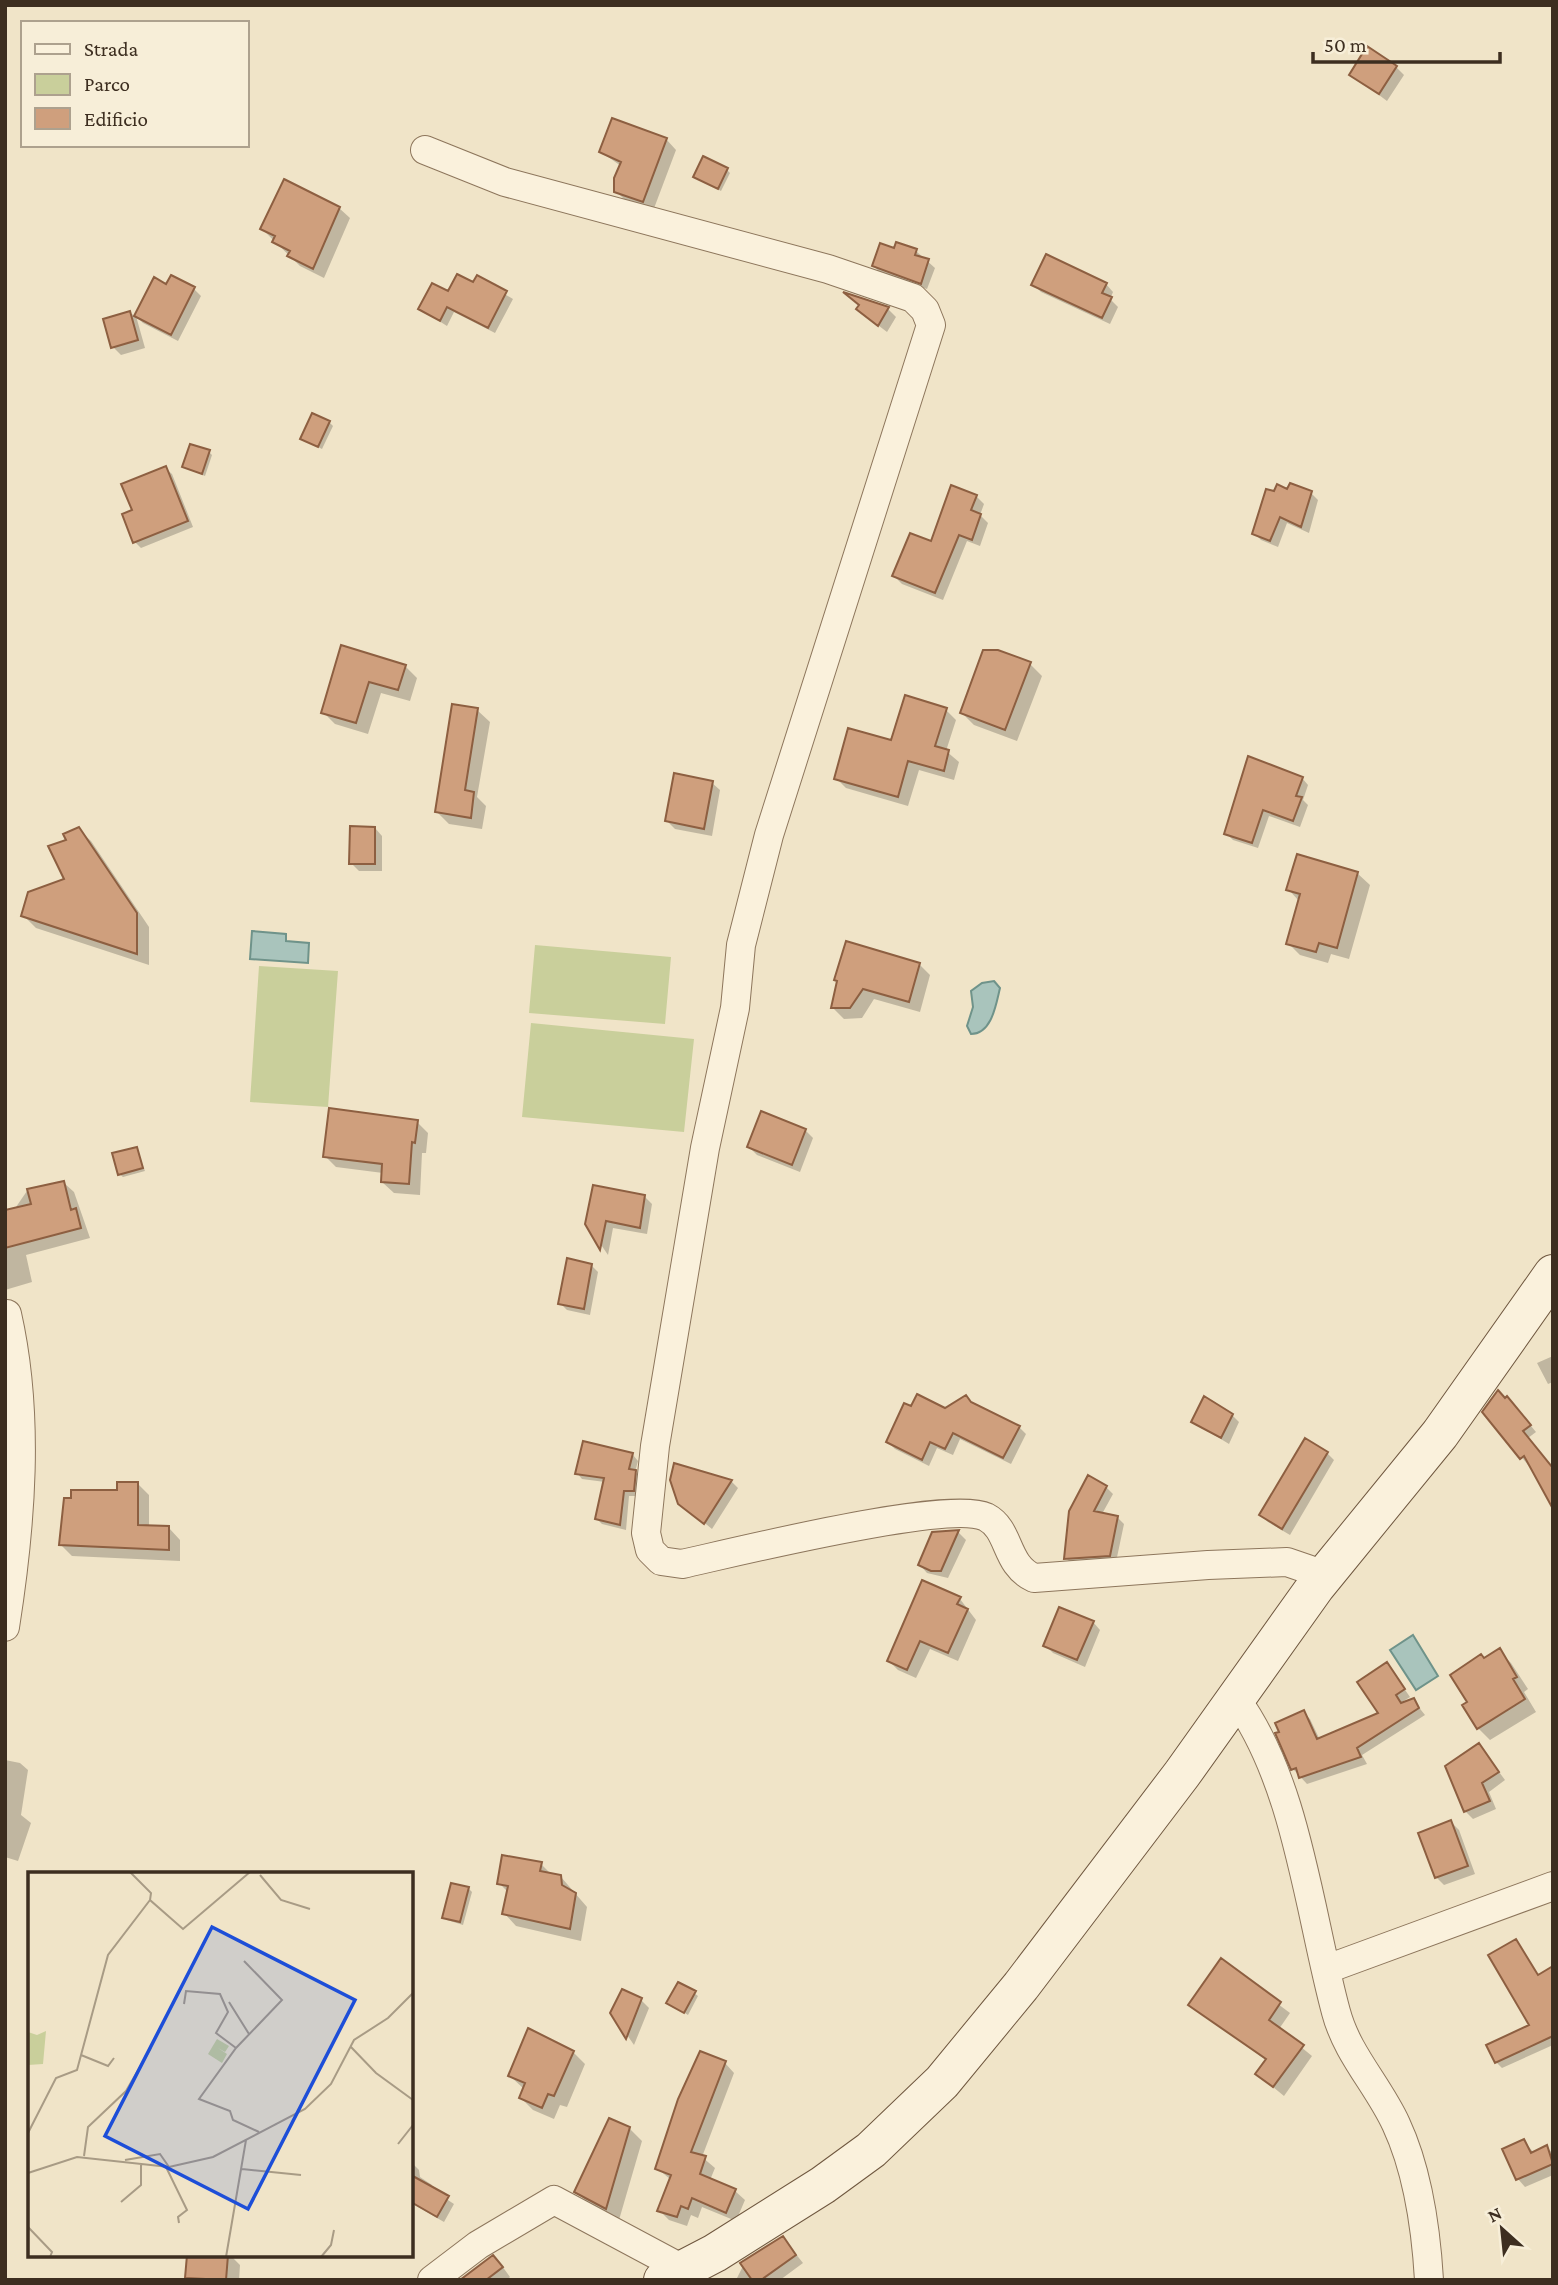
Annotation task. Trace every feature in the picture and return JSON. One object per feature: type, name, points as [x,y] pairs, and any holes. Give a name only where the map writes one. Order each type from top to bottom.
[{"type":"main road","points":[[673,2274],[823,2185],[871,2150],[942,2082],[1021,1986],[1236,1699],[1325,1575],[1440,1434],[1553,1274]]},
{"type":"street","points":[[425,150],[505,182],[828,269],[913,298],[925,310],[931,326],[769,835],[741,945],[735,1008],[705,1148],[654,1446],[646,1533],[650,1550],[661,1562],[682,1564],[865,1525],[969,1513],[987,1518],[1000,1529],[1013,1562],[1022,1573],[1034,1578],[1208,1564],[1287,1562],[1325,1575]]},
{"type":"street","points":[[5,1627],[21,1473],[18,1362],[7,1314]]},
{"type":"street","points":[[1236,1699],[1265,1745],[1294,1840],[1336,2014],[1360,2067],[1396,2123],[1408,2159],[1426,2237],[1429,2280]]},
{"type":"street","points":[[1327,1969],[1553,1886]]},
{"type":"street","points":[[432,2280],[478,2245],[554,2200],[673,2274]]},
{"type":"green space","points":[[535,945],[671,957],[665,1024],[529,1013]]},
{"type":"green space","points":[[259,966],[338,971],[328,1107],[250,1102]]},
{"type":"green space","points":[[531,1023],[694,1039],[684,1132],[522,1117]]},
{"type":"water","points":[[252,931],[286,934],[286,941],[309,943],[308,963],[250,959]]},
{"type":"water","points":[[994,981],[1000,988],[992,1017],[984,1029],[971,1034],[967,1026],[973,1007],[971,991],[982,983]]},
{"type":"water","points":[[1413,1635],[1438,1676],[1416,1690],[1390,1650]]},
{"type":"building","points":[[1367,46],[1397,66],[1379,94],[1349,75]]},
{"type":"building","points":[[612,118],[667,138],[643,202],[614,192],[614,178],[621,162],[599,152]]},
{"type":"building","points":[[703,156],[728,168],[718,189],[693,177]]},
{"type":"building","points":[[284,179],[340,207],[313,269],[287,256],[290,251],[272,242],[275,236],[260,229]]},
{"type":"building","points":[[896,242],[917,249],[915,255],[929,259],[921,284],[872,266],[880,243],[894,248]]},
{"type":"building","points":[[1046,254],[1107,283],[1102,293],[1112,297],[1102,318],[1031,285]]},
{"type":"building","points":[[457,274],[473,282],[477,275],[507,291],[488,328],[447,307],[440,321],[418,309],[432,283],[448,291]]},
{"type":"building","points":[[171,275],[195,287],[171,335],[134,316],[154,277],[166,284]]},
{"type":"building","points":[[843,292],[889,307],[878,326],[856,309],[859,305]]},
{"type":"building","points":[[130,311],[138,340],[111,348],[103,319]]},
{"type":"building","points":[[312,413],[330,421],[318,447],[300,439]]},
{"type":"building","points":[[190,444],[210,450],[202,474],[182,467]]},
{"type":"building","points":[[166,466],[188,521],[133,543],[122,514],[132,510],[121,484]]},
{"type":"building","points":[[1290,483],[1312,491],[1301,527],[1280,517],[1270,541],[1252,534],[1266,489],[1274,491],[1277,484],[1287,489]]},
{"type":"building","points":[[951,485],[977,495],[971,510],[981,514],[972,540],[959,535],[935,593],[892,576],[910,533],[931,541]]},
{"type":"building","points":[[341,645],[406,665],[398,690],[369,682],[356,723],[321,713]]},
{"type":"building","points":[[983,650],[998,650],[1031,662],[1005,730],[960,713]]},
{"type":"building","points":[[905,695],[947,708],[935,746],[949,750],[944,771],[908,761],[898,797],[834,779],[848,728],[891,740]]},
{"type":"building","points":[[452,704],[478,708],[465,790],[474,792],[471,818],[435,812]]},
{"type":"building","points":[[1248,756],[1303,777],[1296,796],[1302,797],[1293,821],[1263,810],[1252,843],[1224,834]]},
{"type":"building","points":[[674,773],[713,781],[704,829],[665,821]]},
{"type":"building","points":[[350,826],[375,827],[375,864],[349,864]]},
{"type":"building","points":[[79,827],[137,913],[137,954],[21,916],[28,892],[64,879],[48,846],[66,840],[63,834]]},
{"type":"building","points":[[1297,854],[1358,872],[1337,948],[1319,943],[1316,952],[1286,944],[1300,894],[1286,890]]},
{"type":"building","points":[[846,941],[920,963],[909,1002],[863,989],[850,1008],[831,1008],[837,981],[834,980]]},
{"type":"building","points":[[329,1108],[418,1120],[415,1143],[412,1142],[409,1184],[381,1182],[382,1164],[323,1157]]},
{"type":"building","points":[[761,1111],[806,1129],[792,1165],[747,1147]]},
{"type":"building","points":[[137,1147],[143,1168],[118,1175],[112,1153]]},
{"type":"building","points":[[64,1181],[71,1210],[76,1208],[81,1228],[5,1248],[5,1210],[31,1204],[27,1189]]},
{"type":"building","points":[[593,1185],[645,1195],[640,1228],[606,1221],[600,1250],[585,1224]]},
{"type":"building","points":[[567,1258],[592,1264],[584,1309],[558,1304]]},
{"type":"building","points":[[1498,1390],[1505,1398],[1507,1396],[1531,1425],[1523,1431],[1553,1468],[1553,1509],[1524,1456],[1520,1459],[1482,1412]]},
{"type":"building","points":[[917,1394],[945,1408],[966,1395],[971,1402],[1020,1426],[1003,1458],[953,1433],[945,1449],[930,1442],[922,1460],[886,1442],[904,1403],[911,1406]]},
{"type":"building","points":[[1204,1396],[1233,1414],[1221,1438],[1191,1422]]},
{"type":"building","points":[[1305,1438],[1328,1452],[1282,1529],[1259,1515]]},
{"type":"building","points":[[583,1441],[633,1453],[629,1469],[636,1470],[634,1491],[624,1491],[620,1525],[595,1519],[604,1478],[575,1474]]},
{"type":"building","points":[[674,1463],[732,1480],[704,1524],[678,1504],[670,1480]]},
{"type":"building","points":[[1088,1475],[1107,1486],[1094,1511],[1118,1516],[1110,1556],[1064,1559],[1069,1511]]},
{"type":"building","points":[[117,1482],[138,1482],[138,1525],[169,1526],[169,1550],[59,1545],[64,1498],[71,1498],[71,1490],[117,1490]]},
{"type":"building","points":[[959,1530],[941,1571],[931,1571],[918,1565],[932,1532]]},
{"type":"building","points":[[922,1580],[961,1597],[957,1604],[968,1609],[948,1653],[920,1641],[907,1670],[887,1661]]},
{"type":"building","points":[[1059,1607],[1094,1621],[1077,1660],[1043,1646]]},
{"type":"building","points":[[1500,1648],[1517,1677],[1513,1679],[1525,1699],[1477,1729],[1462,1705],[1467,1702],[1450,1675],[1481,1654],[1484,1658]]},
{"type":"building","points":[[1387,1662],[1405,1689],[1396,1695],[1401,1703],[1414,1698],[1419,1708],[1357,1748],[1361,1757],[1299,1778],[1296,1768],[1291,1770],[1275,1733],[1279,1732],[1275,1723],[1304,1710],[1317,1739],[1378,1713],[1357,1682]]},
{"type":"building","points":[[1479,1743],[1499,1772],[1482,1783],[1490,1801],[1464,1812],[1445,1766]]},
{"type":"building","points":[[1451,1820],[1468,1866],[1435,1878],[1418,1833]]},
{"type":"building","points":[[502,1855],[542,1862],[540,1871],[561,1875],[562,1885],[576,1893],[570,1929],[502,1914],[508,1886],[497,1884]]},
{"type":"building","points":[[451,1883],[469,1887],[460,1922],[442,1918]]},
{"type":"building","points":[[1516,1939],[1538,1975],[1553,1966],[1553,2036],[1495,2063],[1486,2045],[1529,2025],[1488,1955]]},
{"type":"building","points":[[1221,1958],[1281,2002],[1269,2020],[1304,2045],[1273,2087],[1255,2074],[1266,2059],[1188,2005]]},
{"type":"building","points":[[678,1982],[696,1991],[684,2013],[666,2003]]},
{"type":"building","points":[[622,1989],[642,1998],[626,2039],[610,2013]]},
{"type":"building","points":[[528,2028],[574,2051],[554,2096],[548,2094],[542,2108],[519,2098],[525,2083],[508,2076]]},
{"type":"building","points":[[700,2051],[726,2061],[691,2152],[706,2156],[700,2174],[736,2189],[726,2213],[692,2198],[688,2209],[681,2206],[677,2217],[657,2211],[671,2175],[655,2169],[678,2099]]},
{"type":"building","points":[[609,2118],[630,2127],[606,2209],[574,2192]]},
{"type":"building","points":[[1524,2139],[1531,2153],[1547,2145],[1553,2164],[1516,2180],[1502,2149]]},
{"type":"building","points":[[413,2176],[449,2196],[437,2217],[413,2203]]},
{"type":"building","points":[[783,2236],[796,2255],[761,2280],[752,2280],[740,2263]]},
{"type":"building","points":[[493,2255],[503,2267],[486,2280],[460,2280]]},
{"type":"building","points":[[187,2257],[228,2257],[226,2280],[185,2278]]}]
